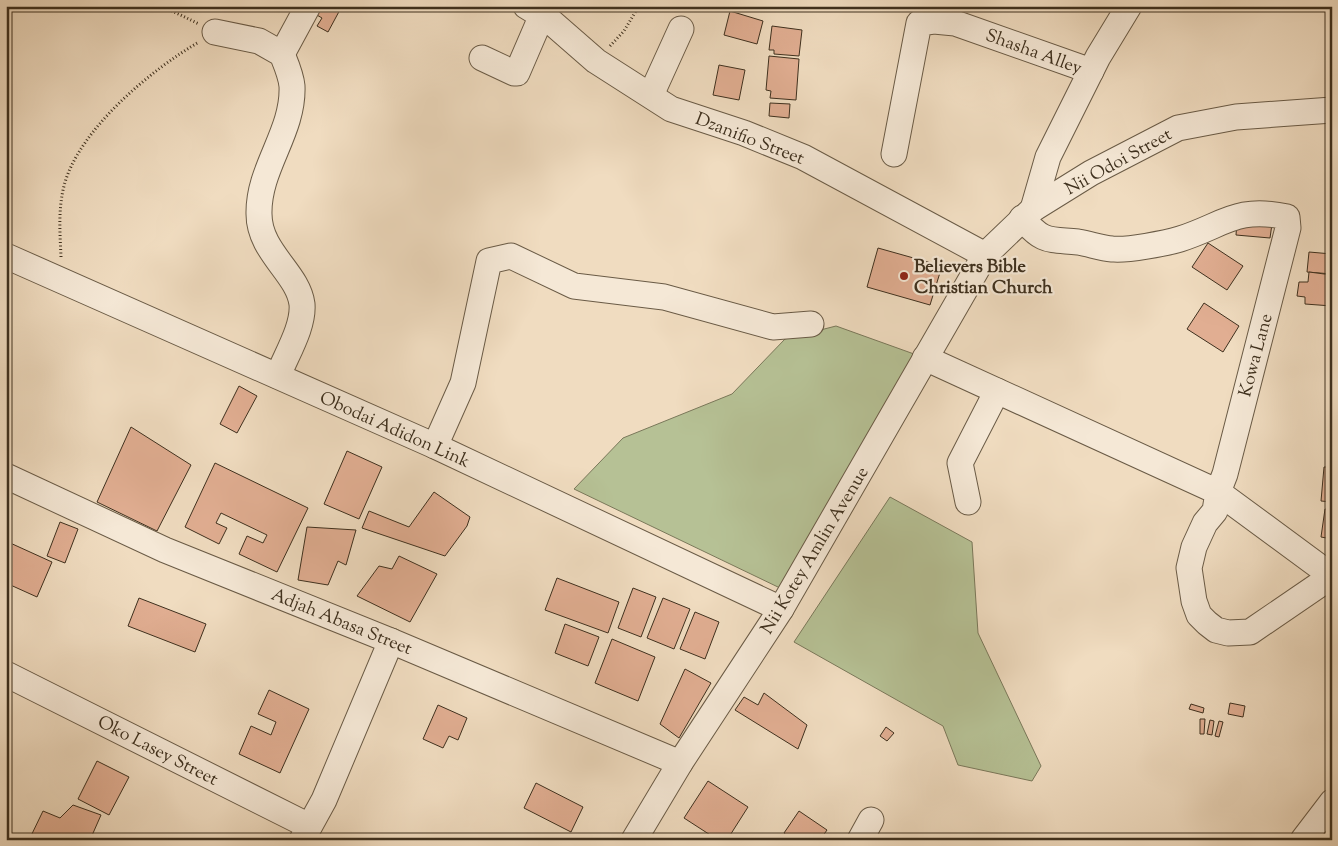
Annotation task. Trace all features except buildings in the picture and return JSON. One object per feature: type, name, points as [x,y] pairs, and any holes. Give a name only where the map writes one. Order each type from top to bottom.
[{"type":"street","points":[[282,54],[308,6]]},
{"type":"street","points":[[1028,214],[1048,157],[1090,71],[1129,6]]},
{"type":"street","points":[[482,58],[517,73],[542,12]]},
{"type":"street","name":"Dzanifio Street","points":[[542,12],[596,61],[670,109],[744,133],[803,157],[985,255]]},
{"type":"street","name":"Shasha Alley","points":[[894,154],[919,23],[934,21],[954,23],[1090,71]]},
{"type":"street","points":[[651,96],[681,29]]},
{"type":"street","points":[[215,32],[259,41],[282,54],[292,84],[292,100],[286,129],[263,182],[259,213],[261,236],[295,287],[302,303],[301,315],[295,335],[278,376]]},
{"type":"street","name":"Nii Odoi Street","points":[[985,255],[1028,214],[1092,173],[1178,128],[1236,117],[1332,110]]},
{"type":"street","name":"Kowa Lane","points":[[1028,214],[1034,233],[1046,240],[1080,242],[1114,250],[1180,239],[1240,215],[1276,214],[1287,217],[1288,228],[1225,474],[1218,492],[1215,512],[1205,522],[1194,547],[1190,568],[1194,601],[1199,615],[1216,630],[1228,633],[1250,632],[1332,576]]},
{"type":"street","name":"Nii Kotey Amlin Avenue","points":[[634,840],[680,763],[781,609],[985,255]]},
{"type":"street","name":"Obodai Adidon Link","points":[[6,256],[434,446],[781,609]]},
{"type":"street","points":[[434,446],[463,383],[489,262],[493,259],[511,256],[574,286],[664,296],[773,326],[811,324]]},
{"type":"street","points":[[925,358],[1218,492],[1332,576]]},
{"type":"street","points":[[968,502],[960,463],[997,391]]},
{"type":"street","name":"Adjah Abasa Street","points":[[6,476],[165,550],[391,641],[680,763]]},
{"type":"street","points":[[306,833],[324,800],[391,641]]},
{"type":"street","name":"Oko Lasey Street","points":[[6,674],[306,833]]},
{"type":"street","points":[[1303,840],[1332,802]]},
{"type":"path","points":[[162,6],[215,32]]},
{"type":"path","points":[[596,61],[624,31],[639,6]]},
{"type":"path","points":[[61,282],[59,216],[64,184],[80,150],[113,109],[169,59],[215,32]]},
{"type":"green space","points":[[836,326],[914,354],[780,588],[574,489],[623,438],[732,394],[785,339]]},
{"type":"green space","points":[[890,497],[972,542],[978,633],[1041,766],[1032,781],[958,765],[943,726],[794,642]]},
{"type":"place","name":"Believers Bible Christian Church","points":[[904,276]]}]
